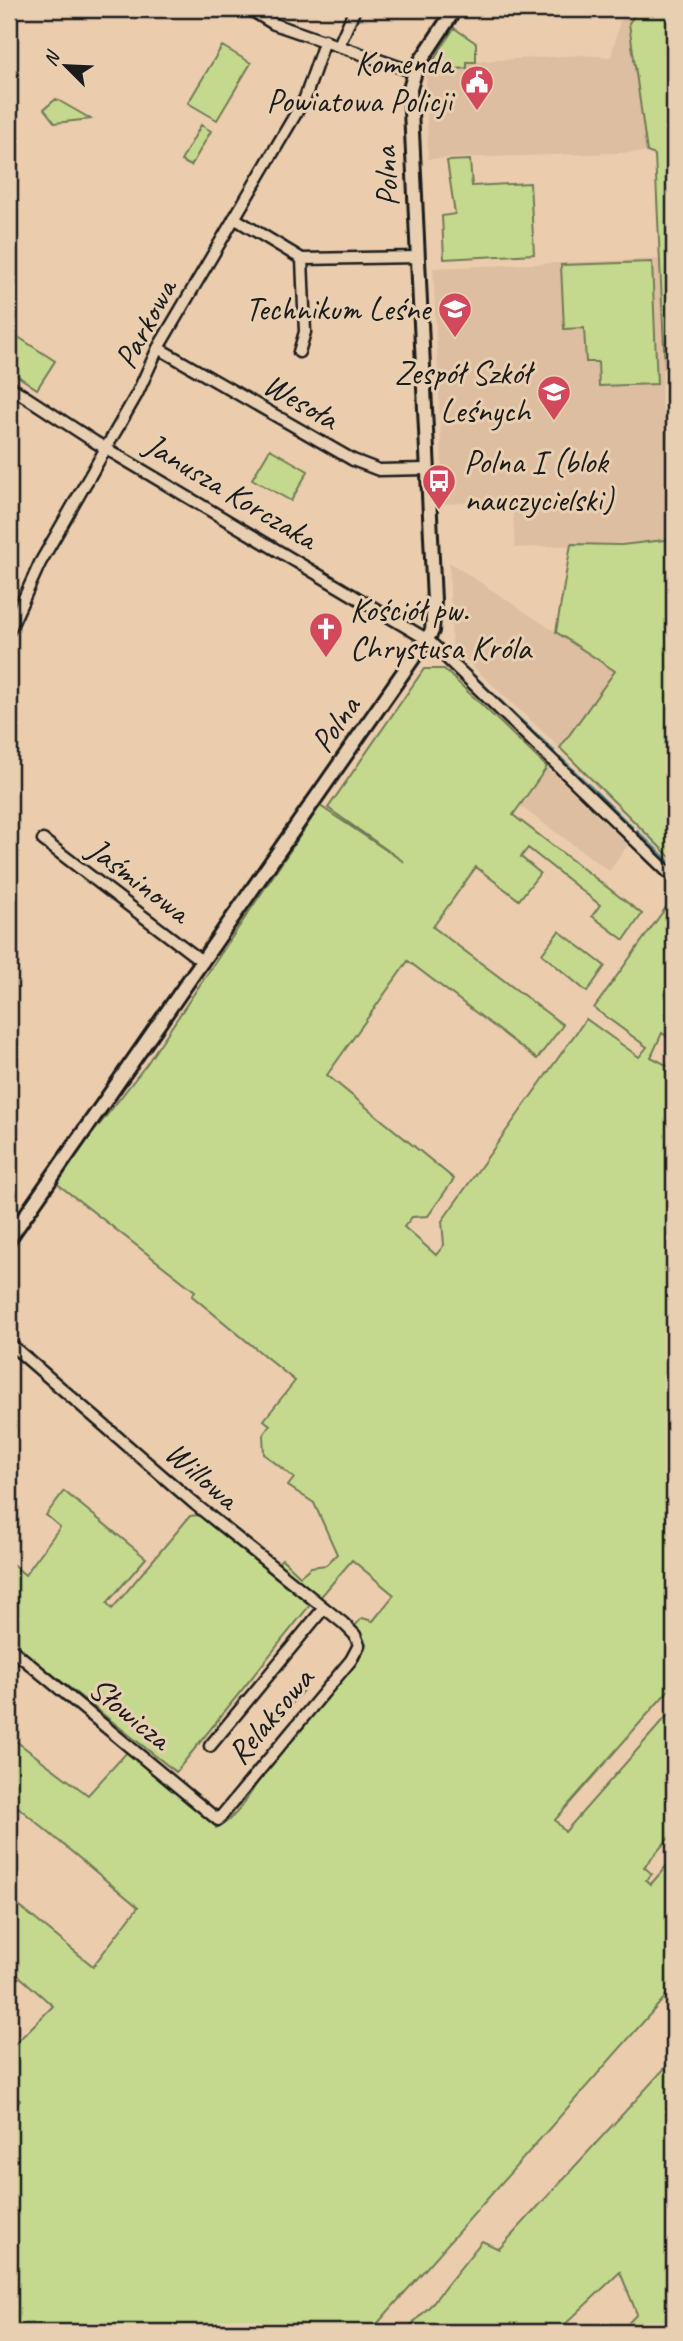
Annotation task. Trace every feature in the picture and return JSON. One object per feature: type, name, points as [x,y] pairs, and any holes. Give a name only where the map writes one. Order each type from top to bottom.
[{"type":"street","points":[[248,9],[274,24],[414,72],[455,9]]},
{"type":"street","points":[[339,45],[355,9]]},
{"type":"street","name":"Parkowa","points":[[9,632],[40,564],[134,400],[158,348],[305,98],[325,40]]},
{"type":"street","name":"Polna","points":[[9,1238],[428,640],[435,615],[410,89],[414,72]]},
{"type":"street","points":[[234,218],[302,259],[418,257]]},
{"type":"street","points":[[299,352],[305,332],[302,259]]},
{"type":"street","name":"Wesoła","points":[[158,348],[353,460],[379,470],[427,470]]},
{"type":"street","name":"Janusza Korczaka","points":[[9,386],[106,448],[428,640],[674,878]]},
{"type":"street","name":"Jaśminowa","points":[[43,840],[203,962]]},
{"type":"street","name":"Willowa","points":[[9,1343],[196,1505],[351,1630],[359,1645]]},
{"type":"street","points":[[210,1746],[324,1608]]},
{"type":"street","name":"Relaksowa","points":[[218,1820],[351,1660],[359,1645]]},
{"type":"street","name":"Słowicza","points":[[9,1647],[218,1820]]},
{"type":"shaded area","points":[[609,9],[639,9],[629,23],[647,152],[428,159],[426,72],[466,68],[467,62],[581,55],[611,57],[621,17]]},
{"type":"shaded area","name":"Zespół Szkół Leśnych","points":[[659,259],[673,540],[515,548],[512,500],[444,504],[443,498],[449,492],[443,486],[433,268]]},
{"type":"shaded area","points":[[449,562],[615,671],[560,748],[452,647]]},
{"type":"shaded area","points":[[547,767],[628,845],[609,871],[520,806]]},
{"type":"green space","points":[[639,9],[674,9],[674,861],[560,748],[615,671],[556,632],[571,544],[621,545],[673,539],[655,155],[647,152],[629,23]]},
{"type":"green space","points":[[454,28],[476,43],[476,62],[467,62],[467,68],[426,72]]},
{"type":"green space","points":[[222,46],[251,63],[217,120],[188,103]]},
{"type":"green space","points":[[56,99],[91,119],[55,123],[44,109]]},
{"type":"green space","points":[[201,125],[211,131],[191,166],[181,161]]},
{"type":"green space","points":[[470,160],[472,186],[530,183],[534,254],[444,259],[442,216],[455,214],[447,161]]},
{"type":"green space","points":[[652,262],[657,384],[599,386],[598,362],[586,362],[584,328],[564,329],[561,265]]},
{"type":"green space","points":[[9,331],[55,361],[37,389],[9,370]]},
{"type":"green space","points":[[270,449],[308,471],[291,501],[252,479]]},
{"type":"green space","points":[[424,669],[444,669],[547,767],[513,815],[642,914],[624,940],[592,916],[600,905],[528,848],[521,857],[540,873],[519,900],[476,867],[433,927],[563,1025],[537,1059],[408,961],[327,1075],[454,1179],[428,1216],[412,1217],[404,1227],[436,1255],[444,1245],[442,1221],[586,1019],[639,1057],[647,1047],[594,1008],[672,899],[674,902],[674,1041],[662,1033],[651,1057],[670,1067],[674,1061],[674,1684],[555,1820],[565,1832],[674,1708],[674,1832],[644,1867],[652,1874],[646,1880],[651,1884],[674,1857],[674,1987],[370,2332],[9,2332],[9,2116],[20,2100],[9,2094],[9,2050],[53,2006],[9,1967],[9,1898],[93,1966],[138,1907],[18,1807],[9,1816],[9,1736],[88,1795],[128,1751],[212,1819],[216,1828],[240,1808],[282,1750],[352,1664],[359,1660],[366,1643],[353,1628],[362,1618],[373,1621],[394,1595],[352,1560],[318,1600],[276,1565],[282,1559],[300,1576],[311,1567],[326,1565],[337,1554],[314,1503],[288,1486],[294,1478],[264,1454],[263,1435],[270,1425],[264,1420],[295,1381],[192,1296],[195,1291],[55,1182],[146,1065],[320,806],[404,862],[328,808]]},
{"type":"green space","points":[[559,931],[605,966],[587,992],[542,954]]},
{"type":"green space","points":[[64,1491],[146,1558],[107,1603],[112,1609],[190,1516],[198,1515],[310,1605],[176,1772],[9,1640],[9,1561],[25,1575],[60,1527],[46,1515]]},
{"type":"green space","points":[[300,1684],[305,1688],[276,1723],[271,1719]]},
{"type":"green space","points":[[674,2058],[674,2332],[620,2332],[637,2314],[620,2272],[557,2332],[540,2329],[537,2332],[404,2332],[430,2306],[482,2241],[499,2249]]},
{"type":"waterway","points":[[468,670],[554,751]]},
{"type":"waterway","points":[[561,758],[632,827]]},
{"type":"waterway","points":[[637,831],[674,866]]},
{"type":"place","name":"Komenda Powiatowa Policji","points":[[477,112]]},
{"type":"place","name":"Technikum Leśne","points":[[455,339]]},
{"type":"place","name":"Zespół Szkół Leśnych","points":[[554,422]]},
{"type":"place","name":"Polna I (blok nauczycielski)","points":[[439,511]]},
{"type":"place","name":"Kościół pw. Chrystusa Króla","points":[[326,659]]}]
